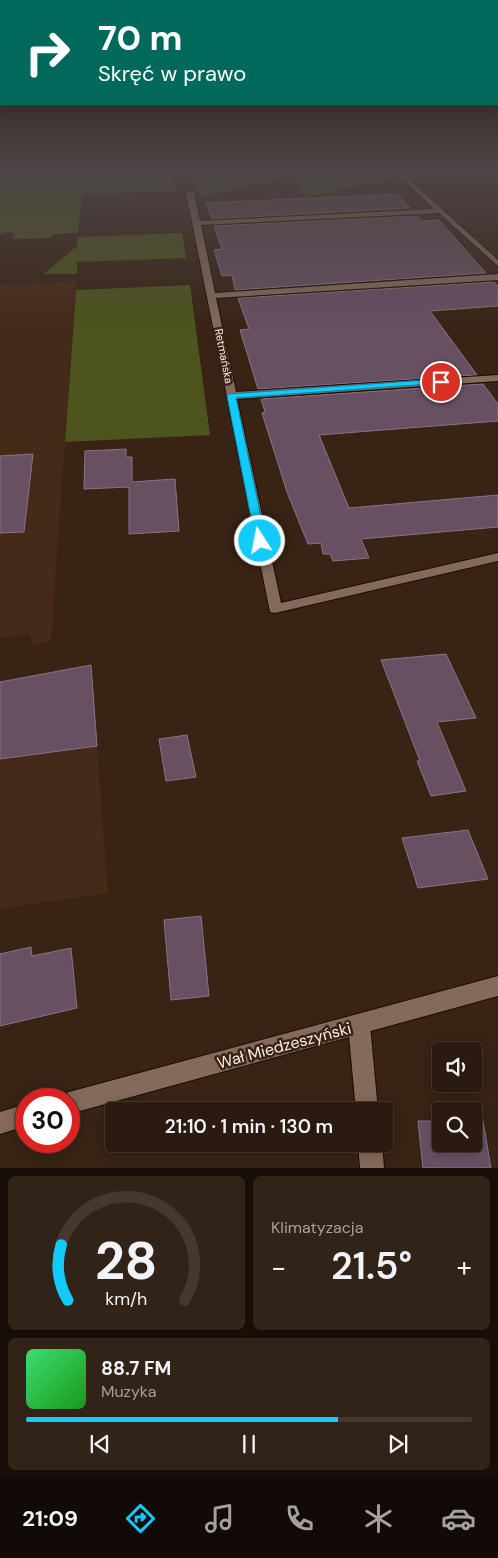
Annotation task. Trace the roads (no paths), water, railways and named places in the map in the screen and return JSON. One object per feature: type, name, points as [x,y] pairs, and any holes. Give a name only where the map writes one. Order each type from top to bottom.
[{"type":"street","points":[[197,223],[207,223]]},
{"type":"street","name":"Retmańska","points":[[197,223],[275,609],[498,557]]},
{"type":"street","points":[[453,223],[498,264]]},
{"type":"street","points":[[212,296],[498,277]]},
{"type":"street","points":[[231,396],[498,378]]},
{"type":"street","name":"Wał Miedzeszyński","points":[[80,1100],[498,986]]},
{"type":"street","points":[[359,1024],[366,1102]]},
{"type":"street","points":[[0,1123],[15,1119]]},
{"type":"street","points":[[371,1152],[372,1168]]}]
